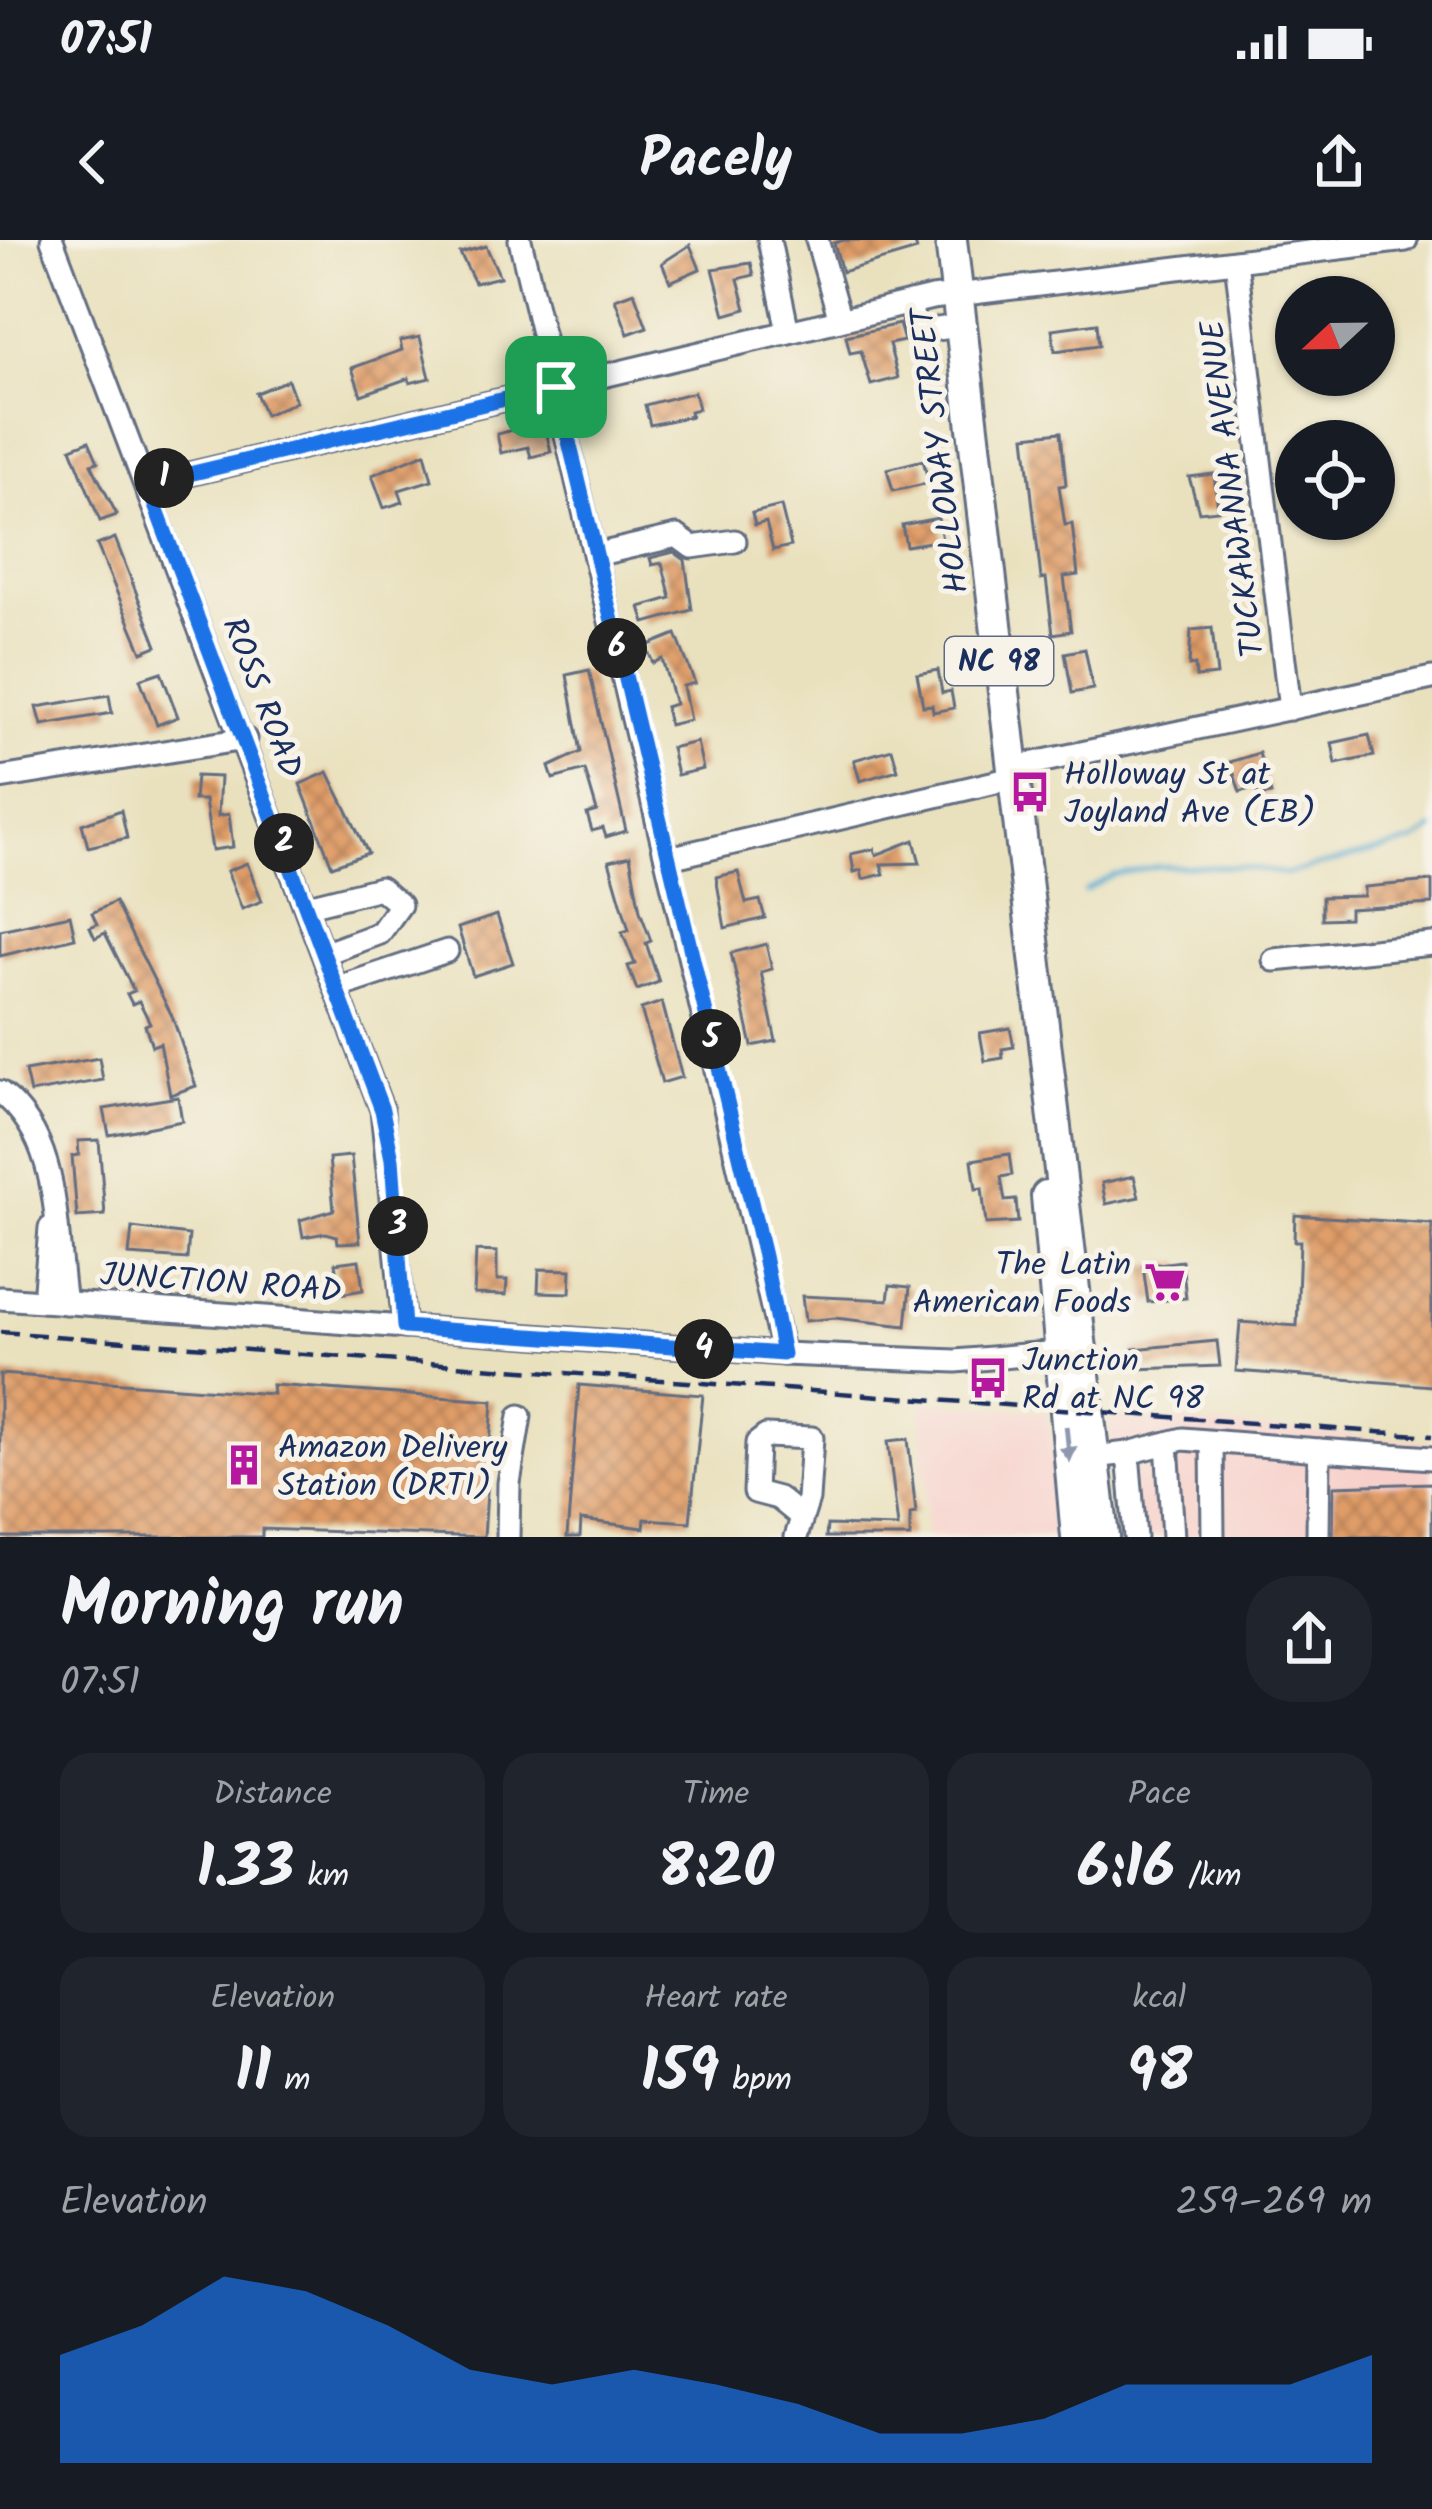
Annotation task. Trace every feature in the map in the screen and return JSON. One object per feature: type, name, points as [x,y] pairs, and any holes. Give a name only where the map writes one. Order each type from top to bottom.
[{"type":"highway","name":"HOLLOWAY STREET","points":[[951,240],[1046,1082],[1056,1105],[1077,1537]]},
{"type":"highway","name":"HOLLOWAY STREET","points":[[1070,1351],[1094,1457],[1102,1537]]},
{"type":"street","name":"ROSS ROAD","points":[[52,240],[382,1110],[392,1159],[404,1327]]},
{"type":"street","points":[[520,240],[783,1354]]},
{"type":"street","points":[[769,240],[788,332]]},
{"type":"street","points":[[817,240],[840,320]]},
{"type":"street","points":[[147,484],[956,294],[1406,240]]},
{"type":"street","name":"TUCKAWANNA AVENUE","points":[[1237,261],[1291,709]]},
{"type":"street","points":[[910,303],[916,332],[959,326]]},
{"type":"street","points":[[596,555],[677,536],[692,547],[735,541]]},
{"type":"street","points":[[669,858],[1012,773],[1432,678]]},
{"type":"street","points":[[0,778],[244,740]]},
{"type":"street","points":[[308,906],[380,888],[400,905],[380,933],[326,953]]},
{"type":"street","points":[[1274,960],[1432,944]]},
{"type":"street","points":[[339,987],[447,951]]},
{"type":"street","points":[[0,1092],[24,1114],[41,1144],[51,1176],[55,1302]]},
{"type":"street","name":"JUNCTION ROAD","points":[[0,1298],[783,1354],[956,1361],[1070,1351]]},
{"type":"street","points":[[508,1537],[509,1483],[520,1417]]},
{"type":"street","points":[[1094,1457],[1167,1443],[1212,1442],[1432,1458]]},
{"type":"street","points":[[1212,1442],[1213,1537]]},
{"type":"street","points":[[1167,1443],[1173,1537]]},
{"type":"street","points":[[1318,1537],[1319,1450]]},
{"type":"street","points":[[1128,1454],[1135,1537]]},
{"type":"shaded area","points":[[922,1402],[1047,1412],[1062,1537],[927,1537]]},
{"type":"shaded area","points":[[1112,1416],[1432,1442],[1432,1537],[1119,1537],[1108,1442]]},
{"type":"building","points":[[914,240],[917,250],[842,272],[834,243]]},
{"type":"building","points":[[690,245],[700,269],[670,282],[662,263]]},
{"type":"building","points":[[486,246],[500,277],[475,283],[460,253]]},
{"type":"building","points":[[751,263],[754,275],[738,279],[746,309],[725,315],[713,269]]},
{"type":"building","points":[[634,292],[647,327],[628,334],[615,299]]},
{"type":"building","points":[[1097,323],[1099,345],[1055,351],[1052,329]]},
{"type":"building","points":[[899,324],[904,341],[889,344],[898,378],[871,385],[861,351],[850,353],[846,336]]},
{"type":"building","points":[[420,337],[430,378],[410,383],[409,378],[361,395],[352,368],[402,350],[400,341]]},
{"type":"building","points":[[288,380],[296,402],[265,415],[256,393]]},
{"type":"building","points":[[694,392],[698,409],[690,411],[691,416],[650,425],[645,405]]},
{"type":"building","points":[[544,422],[551,452],[531,457],[528,447],[501,453],[497,434]]},
{"type":"building","points":[[1061,432],[1066,485],[1059,486],[1065,525],[1072,524],[1078,575],[1064,577],[1071,631],[1053,634],[1046,578],[1041,579],[1025,436]]},
{"type":"building","points":[[89,441],[98,462],[91,464],[117,515],[100,521],[71,448]]},
{"type":"building","points":[[425,453],[432,480],[399,490],[403,502],[384,508],[372,475]]},
{"type":"building","points":[[923,460],[929,483],[893,491],[887,469]]},
{"type":"building","points":[[1214,474],[1218,510],[1199,512],[1189,477]]},
{"type":"building","points":[[781,506],[791,546],[773,550],[766,522],[755,525],[752,513]]},
{"type":"building","points":[[938,518],[942,540],[906,546],[902,525]]},
{"type":"building","points":[[115,538],[157,646],[142,652],[97,545]]},
{"type":"building","points":[[674,552],[685,560],[692,610],[645,623],[640,607],[671,598],[662,563],[652,565],[650,558]]},
{"type":"building","points":[[1212,628],[1217,675],[1196,677],[1195,665],[1189,666],[1191,630]]},
{"type":"building","points":[[676,634],[695,683],[683,686],[690,720],[669,725],[665,707],[675,704],[662,659],[653,663],[646,646]]},
{"type":"building","points":[[1085,649],[1093,689],[1072,693],[1065,653]]},
{"type":"building","points":[[589,670],[626,831],[606,837],[603,828],[592,831],[587,814],[597,811],[585,770],[553,779],[549,767],[581,752],[567,675]]},
{"type":"building","points":[[938,670],[942,693],[951,691],[954,708],[933,712],[932,705],[923,706],[917,674]]},
{"type":"building","points":[[161,672],[178,717],[157,725],[140,679]]},
{"type":"building","points":[[109,695],[112,713],[42,725],[37,707]]},
{"type":"building","points":[[1369,735],[1374,756],[1336,764],[1332,743]]},
{"type":"building","points":[[697,742],[703,769],[677,775],[671,748]]},
{"type":"building","points":[[892,749],[898,770],[860,781],[854,760]]},
{"type":"building","points":[[1259,753],[1271,794],[1259,797],[1255,787],[1240,792],[1230,762]]},
{"type":"building","points":[[328,772],[368,853],[332,866],[300,784]]},
{"type":"building","points":[[196,776],[220,777],[218,816],[229,814],[233,847],[212,850],[205,800],[194,800]]},
{"type":"building","points":[[121,810],[127,838],[88,847],[82,824]]},
{"type":"building","points":[[914,840],[920,863],[881,864],[884,874],[863,879],[861,870],[854,872],[851,854],[874,849],[876,855]]},
{"type":"building","points":[[630,856],[651,941],[646,943],[659,982],[637,990],[628,966],[635,964],[622,932],[629,930],[609,861]]},
{"type":"building","points":[[247,863],[262,901],[242,909],[227,871]]},
{"type":"building","points":[[738,872],[746,903],[760,900],[765,918],[725,928],[716,877]]},
{"type":"building","points":[[1432,881],[1432,904],[1349,909],[1349,918],[1322,919],[1322,897],[1364,896],[1364,887]]},
{"type":"building","points":[[115,902],[172,1016],[196,1086],[170,1095],[160,1043],[152,1046],[145,1025],[150,1023],[139,1001],[132,1004],[127,994],[134,991],[105,933],[95,938],[90,927],[97,924],[92,913]]},
{"type":"building","points":[[70,915],[75,938],[0,956],[0,930]]},
{"type":"building","points":[[497,915],[513,963],[473,976],[458,928]]},
{"type":"building","points":[[766,944],[772,969],[761,972],[776,1041],[752,1046],[731,953]]},
{"type":"building","points":[[662,1002],[682,1077],[662,1083],[641,1009]]},
{"type":"building","points":[[1010,1028],[1014,1047],[1002,1049],[1003,1058],[985,1061],[980,1033]]},
{"type":"building","points":[[99,1058],[103,1080],[30,1093],[25,1071]]},
{"type":"building","points":[[178,1097],[182,1121],[109,1135],[104,1109]]},
{"type":"building","points":[[99,1140],[105,1215],[77,1217],[72,1156],[79,1155],[78,1141]]},
{"type":"building","points":[[1009,1154],[1012,1175],[1001,1177],[1005,1201],[1016,1200],[1018,1222],[986,1224],[982,1188],[976,1189],[972,1160]]},
{"type":"building","points":[[351,1156],[360,1242],[338,1243],[337,1236],[326,1233],[303,1237],[300,1220],[334,1210],[329,1158]]},
{"type":"building","points":[[1134,1176],[1139,1197],[1106,1204],[1102,1183]]},
{"type":"building","points":[[1295,1215],[1432,1224],[1432,1386],[1236,1371],[1240,1322],[1297,1326],[1300,1241],[1294,1241]]},
{"type":"building","points":[[132,1228],[189,1235],[187,1259],[129,1255]]},
{"type":"building","points":[[476,1251],[497,1252],[497,1280],[507,1280],[506,1295],[474,1294]]},
{"type":"building","points":[[359,1260],[363,1290],[340,1294],[335,1263]]},
{"type":"building","name":"The Latin American Foods","points":[[1182,1261],[1186,1298],[1148,1302],[1143,1266]]},
{"type":"building","points":[[539,1269],[571,1270],[570,1293],[538,1292]]},
{"type":"building","points":[[890,1285],[910,1287],[906,1326],[835,1318],[805,1321],[802,1296],[888,1300]]},
{"type":"building","points":[[1217,1341],[1220,1366],[1135,1369],[1133,1349]]},
{"type":"building","name":"Amazon Delivery Station (DRT1)","points":[[0,1374],[273,1394],[272,1385],[493,1401],[484,1537],[262,1529],[262,1537],[0,1537]]},
{"type":"building","points":[[579,1385],[703,1395],[690,1522],[645,1519],[644,1528],[581,1520],[580,1537],[567,1537]]},
{"type":"building","points":[[908,1439],[916,1513],[910,1514],[910,1537],[826,1537],[827,1525],[898,1527],[888,1441]]},
{"type":"building","points":[[1432,1483],[1432,1537],[1333,1537],[1334,1486]]},
{"type":"waterway","points":[[1085,891],[1113,875],[1158,866],[1241,867],[1286,874],[1415,841],[1432,829]]},
{"type":"railway","points":[[0,1332],[1432,1436]]},
{"type":"place","name":"Holloway St at Joyland Ave (EB)","points":[[1030,792]]},
{"type":"place","name":"The Latin American Foods","points":[[1165,1282]]},
{"type":"place","name":"Junction Rd at NC 98","points":[[988,1378]]},
{"type":"place","name":"Amazon Delivery Station (DRT1)","points":[[244,1465]]},
{"type":"route","points":[[556,387],[764,1256],[783,1354],[404,1327],[392,1159],[382,1110],[147,484],[556,387]]}]
